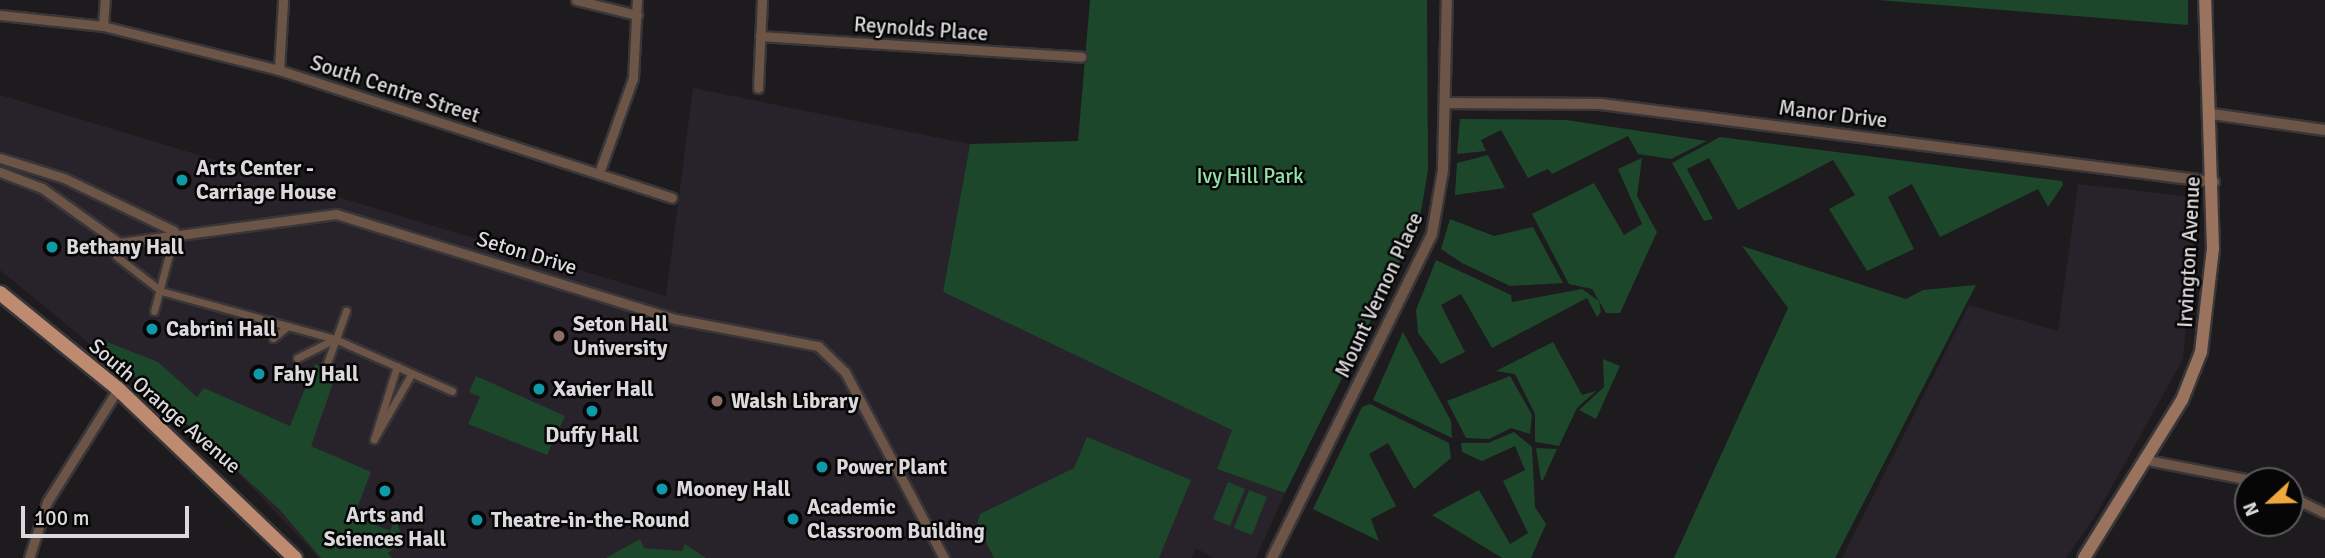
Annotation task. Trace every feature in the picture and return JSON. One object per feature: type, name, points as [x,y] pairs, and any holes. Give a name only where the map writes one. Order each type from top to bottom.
[{"type":"main road","name":"Irvington Avenue","points":[[2084,558],[2147,460],[2201,352],[2214,182],[2205,0]]},
{"type":"main road","name":"South Orange Avenue","points":[[0,293],[118,389],[294,558]]},
{"type":"street","points":[[103,26],[104,0]]},
{"type":"street","points":[[279,70],[283,0]]},
{"type":"street","points":[[576,0],[636,15]]},
{"type":"street","points":[[599,173],[633,79],[637,0]]},
{"type":"street","points":[[758,88],[762,0]]},
{"type":"street","name":"Mount Vernon Place","points":[[1272,558],[1432,234],[1447,103],[1447,0]]},
{"type":"street","name":"South Centre Street","points":[[0,15],[103,26],[279,70],[672,198]]},
{"type":"street","name":"Reynolds Place","points":[[760,36],[1081,57]]},
{"type":"street","name":"Manor Drive","points":[[1447,103],[1601,104],[2214,182]]},
{"type":"street","points":[[2212,114],[2325,130]]},
{"type":"street","points":[[0,158],[64,178],[174,231]]},
{"type":"street","name":"Seton Drive","points":[[0,172],[42,188],[119,243],[174,231],[336,214],[676,319],[818,346],[845,372],[944,558]]},
{"type":"street","points":[[153,311],[161,291],[172,243]]},
{"type":"street","points":[[116,256],[161,291],[335,339],[452,391]]},
{"type":"street","points":[[326,366],[346,311]]},
{"type":"street","points":[[269,320],[273,338],[288,326]]},
{"type":"street","points":[[297,358],[335,339]]},
{"type":"street","points":[[397,366],[374,439],[412,373]]},
{"type":"street","points":[[29,558],[47,502],[118,389]]},
{"type":"street","points":[[2147,460],[2234,477]]},
{"type":"street","points":[[2304,503],[2325,513]]},
{"type":"shaded area","name":"Seton Hall University","points":[[693,88],[970,144],[943,292],[1233,430],[1217,469],[1285,493],[1256,558],[1213,558],[1196,548],[1192,558],[319,558],[207,440],[0,270],[0,95],[666,296]]},
{"type":"shaded area","points":[[2078,184],[2184,196],[2197,205],[2183,359],[2096,515],[2066,558],[1842,558],[1969,305],[2058,331]]},
{"type":"green space","name":"Ivy Hill Park","points":[[1090,0],[1427,0],[1428,170],[1419,223],[1285,493],[1217,469],[1232,430],[943,292],[970,144],[1078,141]]},
{"type":"green space","points":[[1878,0],[2188,0],[2188,25]]},
{"type":"green space","points":[[1460,119],[1566,120],[1707,141],[1671,159],[1638,154],[1628,136],[1552,174],[1548,169],[1528,178],[1501,130],[1481,140],[1486,151],[1457,154]]},
{"type":"green space","points":[[1720,137],[2062,181],[2063,185],[2048,207],[2038,189],[1940,237],[1912,184],[1888,197],[1914,249],[1867,271],[1829,209],[1855,195],[1833,160],[1738,210],[1709,158],[1687,169],[1713,219],[1704,221],[1672,163]]},
{"type":"green space","points":[[1488,155],[1505,188],[1455,195],[1457,163]]},
{"type":"green space","points":[[1642,158],[1637,196],[1657,232],[1620,313],[1606,313],[1592,289],[1569,284],[1532,214],[1594,183],[1624,235],[1642,224],[1618,169]]},
{"type":"green space","points":[[1450,219],[1494,236],[1533,227],[1563,283],[1510,286],[1462,263],[1441,249]]},
{"type":"green space","points":[[1742,246],[1906,299],[1923,290],[1976,285],[1835,558],[1674,558],[1788,308]]},
{"type":"green space","points":[[1436,260],[1511,295],[1512,302],[1582,289],[1599,301],[1601,312],[1597,317],[1587,298],[1492,348],[1461,294],[1441,305],[1465,352],[1441,364],[1418,333],[1416,310]]},
{"type":"green space","points":[[1403,332],[1451,421],[1452,438],[1373,400]]},
{"type":"green space","points":[[107,342],[158,362],[197,397],[204,388],[290,426],[315,364],[337,372],[311,446],[371,472],[354,516],[390,531],[395,519],[404,540],[388,553],[392,558],[321,558],[280,510],[106,350]]},
{"type":"green space","points":[[1553,342],[1582,395],[1596,391],[1577,408],[1559,446],[1535,442],[1535,414],[1515,374],[1496,371]]},
{"type":"green space","points":[[1603,359],[1620,366],[1596,419],[1579,410],[1604,387]]},
{"type":"green space","points":[[476,376],[565,416],[547,455],[468,424],[480,397],[469,392]]},
{"type":"green space","points":[[1510,376],[1532,415],[1530,434],[1511,428],[1489,439],[1466,438],[1447,401]]},
{"type":"green space","points":[[1370,404],[1449,443],[1451,458],[1414,489],[1388,443],[1369,454],[1396,506],[1371,519],[1379,541],[1313,509],[1362,407]]},
{"type":"green space","points":[[1514,432],[1532,447],[1535,507],[1546,524],[1531,558],[1502,558],[1432,515],[1479,490],[1510,544],[1528,533],[1503,481],[1525,470],[1515,446],[1482,461],[1462,452],[1461,443],[1488,443]]},
{"type":"green space","points":[[1087,437],[1191,480],[1159,558],[994,558],[977,524],[980,514],[1074,468]]},
{"type":"green space","points":[[1536,448],[1557,449],[1543,480],[1541,480]]},
{"type":"green space","points":[[1228,482],[1245,489],[1230,526],[1213,519]]},
{"type":"green space","points":[[1249,490],[1267,497],[1252,535],[1234,528]]},
{"type":"green space","points":[[640,539],[644,548],[682,551],[685,544],[706,558],[606,558]]},
{"type":"place","name":"Arts Center - Carriage House","points":[[182,180]]},
{"type":"place","name":"Bethany Hall","points":[[52,247]]},
{"type":"place","name":"Cabrini Hall","points":[[152,329]]},
{"type":"place","name":"Seton Hall University","points":[[559,336]]},
{"type":"place","name":"Fahy Hall","points":[[259,374]]},
{"type":"place","name":"Xavier Hall","points":[[539,389]]},
{"type":"place","name":"Walsh Library","points":[[717,401]]},
{"type":"place","name":"Duffy Hall","points":[[592,411]]},
{"type":"place","name":"Power Plant","points":[[822,467]]},
{"type":"place","name":"Mooney Hall","points":[[662,489]]},
{"type":"place","name":"Arts and Sciences Hall","points":[[385,491]]},
{"type":"place","name":"Academic Classroom Building","points":[[793,519]]},
{"type":"place","name":"Theatre-in-the-Round","points":[[477,520]]}]
